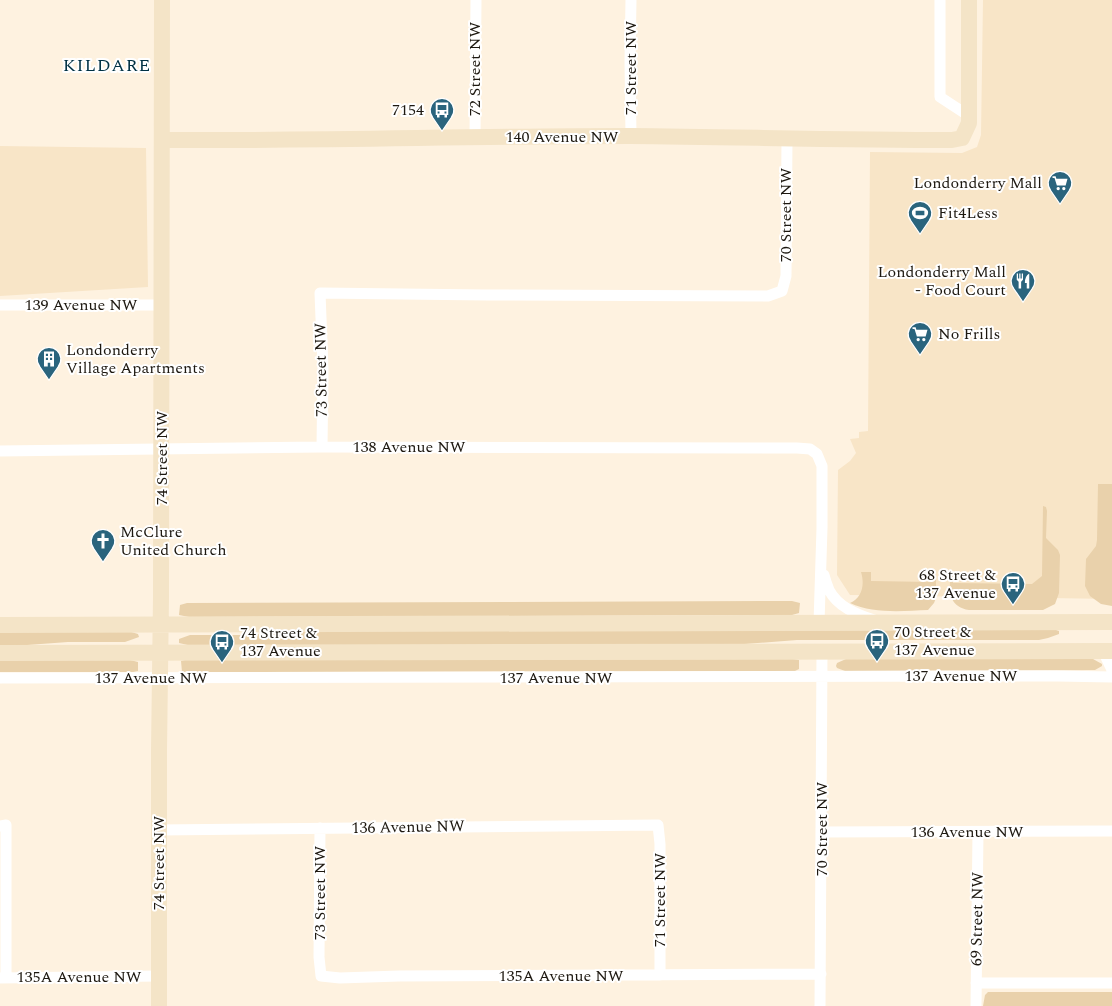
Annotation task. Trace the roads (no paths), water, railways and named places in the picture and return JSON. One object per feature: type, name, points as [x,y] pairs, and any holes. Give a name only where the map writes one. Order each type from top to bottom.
[{"type":"main road","name":"74 Street NW","points":[[159,1006],[158,830],[162,449],[162,0]]},
{"type":"main road","points":[[969,0],[969,116]]},
{"type":"main road","name":"140 Avenue NW","points":[[162,140],[631,136],[952,140],[962,138],[970,123],[969,116]]},
{"type":"main road","points":[[0,625],[1112,622]]},
{"type":"main road","name":"137 Avenue NW","points":[[0,654],[1107,651]]},
{"type":"street","name":"72 Street NW","points":[[475,137],[476,0]]},
{"type":"street","name":"71 Street NW","points":[[631,0],[631,136]]},
{"type":"street","points":[[940,0],[940,96],[969,116]]},
{"type":"street","name":"70 Street NW","points":[[320,293],[768,296],[782,291],[786,276],[787,139]]},
{"type":"street","name":"73 Street NW","points":[[320,293],[323,370],[322,447]]},
{"type":"street","name":"139 Avenue NW","points":[[0,305],[161,304]]},
{"type":"street","name":"138 Avenue NW","points":[[0,451],[322,447],[810,449],[817,454],[822,466],[821,567]]},
{"type":"street","points":[[819,623],[821,567]]},
{"type":"street","points":[[821,567],[829,590],[844,607],[856,614],[882,623]]},
{"type":"street","points":[[1107,651],[1112,670]]},
{"type":"street","name":"70 Street NW","points":[[820,1006],[822,652]]},
{"type":"street","name":"137 Avenue NW","points":[[0,678],[1112,677]]},
{"type":"street","points":[[3,826],[6,900],[3,978]]},
{"type":"street","name":"71 Street NW","points":[[658,826],[660,844],[660,975]]},
{"type":"street","name":"136 Avenue NW","points":[[158,830],[658,826]]},
{"type":"street","name":"73 Street NW","points":[[319,957],[320,828]]},
{"type":"street","name":"136 Avenue NW","points":[[822,832],[1112,831]]},
{"type":"street","name":"69 Street NW","points":[[976,1006],[978,832]]},
{"type":"street","name":"135A Avenue NW","points":[[319,957],[321,976],[340,978],[399,976],[821,974]]},
{"type":"street","name":"135A Avenue NW","points":[[3,978],[159,976]]},
{"type":"street","points":[[976,983],[1112,983]]},
{"type":"place","name":"7154","points":[[442,131]]},
{"type":"place","name":"Londonderry Mall","points":[[1060,204]]},
{"type":"place","name":"Fit4Less","points":[[920,234]]},
{"type":"place","name":"Londonderry Mall - Food Court","points":[[1023,302]]},
{"type":"place","name":"No Frills","points":[[920,355]]},
{"type":"place","name":"Londonderry Village Apartments","points":[[49,380]]},
{"type":"place","name":"McClure United Church","points":[[103,562]]},
{"type":"place","name":"68 Street & 137 Avenue","points":[[1013,605]]},
{"type":"place","name":"70 Street & 137 Avenue","points":[[877,662]]},
{"type":"place","name":"74 Street & 137 Avenue","points":[[222,663]]},
{"type":"district","name":"KILDARE","points":[[107,65]]}]
